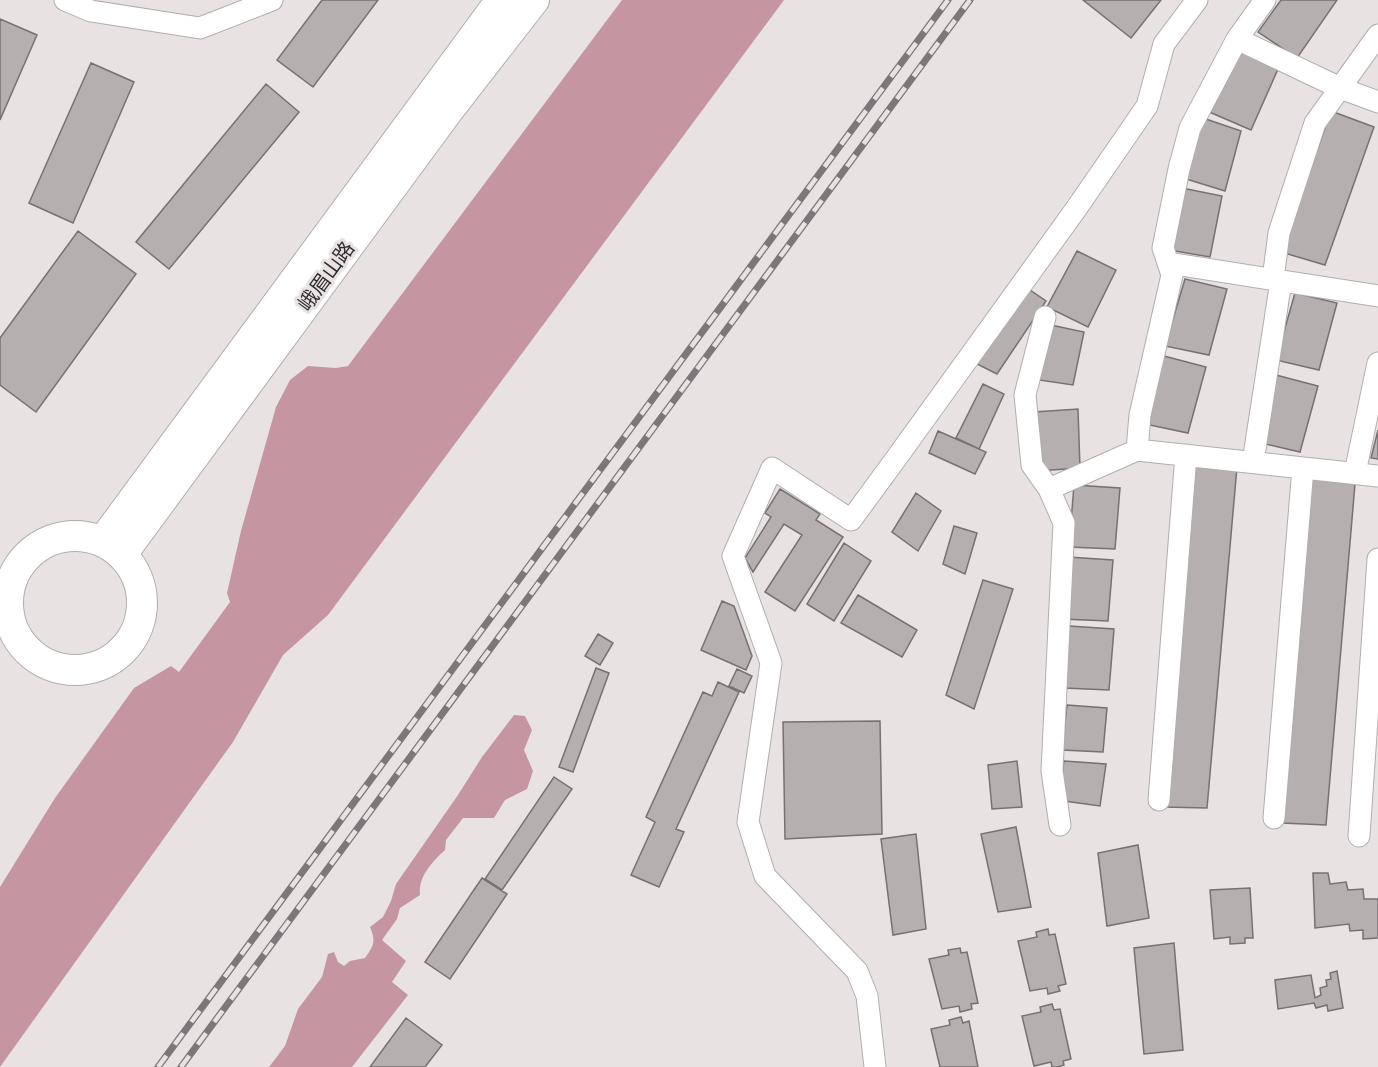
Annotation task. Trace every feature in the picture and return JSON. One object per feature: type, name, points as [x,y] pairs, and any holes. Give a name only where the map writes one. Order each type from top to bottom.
[{"type":"street","points":[[65,0],[91,11],[200,28],[272,0]]},
{"type":"street","name":"峨眉山路","points":[[112,547],[501,0]]},
{"type":"street","name":"峨眉山路","points":[[112,547],[534,0]]},
{"type":"street","points":[[875,1067],[867,996],[857,971],[765,876],[748,822],[771,663],[733,556],[772,468],[851,520],[1076,209],[1147,106],[1164,44],[1197,0]]},
{"type":"street","points":[[1137,450],[1140,415],[1172,275],[1163,248],[1190,128],[1237,39],[1265,0]]},
{"type":"street","points":[[1252,462],[1277,280],[1279,233],[1315,123],[1378,35]]},
{"type":"street","points":[[1237,39],[1340,88],[1378,102]]},
{"type":"street","points":[[1168,263],[1378,296]]},
{"type":"street","points":[[1045,317],[1025,395],[1032,465],[1049,489],[1064,523],[1052,771],[1060,825]]},
{"type":"street","points":[[1355,473],[1378,363]]},
{"type":"street","points":[[1049,489],[1137,450],[1378,476]]},
{"type":"street","points":[[1159,800],[1186,455]]},
{"type":"street","points":[[1274,818],[1303,468]]},
{"type":"street","points":[[81,535],[112,547],[135,572],[142,594],[141,617],[133,637],[119,653],[101,664],[81,670],[59,668],[40,660],[24,646],[13,627],[8,606],[11,583],[10,558],[58,538],[81,535]]},
{"type":"street","points":[[1359,836],[1378,559]]},
{"type":"shaded area","points":[[622,0],[784,0],[328,615],[283,655],[233,742],[0,1067],[0,887],[55,798],[134,688],[171,666],[179,672],[230,602],[227,593],[241,531],[276,407],[290,380],[308,366],[336,368],[348,366]]},
{"type":"shaded area","points":[[514,715],[525,716],[532,730],[524,750],[533,771],[527,789],[505,800],[494,818],[463,818],[446,840],[445,850],[424,876],[420,895],[400,908],[397,919],[382,940],[406,961],[392,982],[408,995],[352,1067],[269,1067],[285,1046],[298,1009],[322,977],[328,954],[334,952],[338,962],[344,966],[350,961],[365,958],[373,943],[370,927],[383,917],[396,884],[482,757]]},
{"type":"building","points":[[322,0],[378,0],[313,87],[277,60]]},
{"type":"building","points":[[1083,0],[1161,0],[1131,38]]},
{"type":"building","points":[[1281,0],[1337,0],[1297,58],[1258,32]]},
{"type":"building","points":[[0,19],[37,35],[0,120]]},
{"type":"building","points":[[1237,49],[1278,69],[1251,130],[1207,111]]},
{"type":"building","points":[[91,63],[134,82],[73,223],[29,203]]},
{"type":"building","points":[[266,84],[299,112],[169,269],[136,242]]},
{"type":"building","points":[[1331,111],[1374,127],[1325,265],[1281,252]]},
{"type":"building","points":[[1200,117],[1241,131],[1225,191],[1183,178]]},
{"type":"building","points":[[1182,188],[1222,196],[1210,257],[1169,250]]},
{"type":"building","points":[[78,231],[136,274],[36,412],[0,385],[0,338]]},
{"type":"building","points":[[1077,251],[1116,270],[1088,327],[1047,307]]},
{"type":"building","points":[[1185,279],[1227,289],[1209,355],[1165,346]]},
{"type":"building","points":[[1027,288],[1046,301],[997,374],[977,364]]},
{"type":"building","points":[[1295,293],[1337,303],[1319,370],[1276,360]]},
{"type":"building","points":[[1046,324],[1084,332],[1073,385],[1032,379]]},
{"type":"building","points":[[1164,356],[1206,367],[1188,433],[1145,424]]},
{"type":"building","points":[[1276,375],[1318,386],[1300,452],[1257,442]]},
{"type":"building","points":[[983,384],[1004,394],[979,449],[956,438]]},
{"type":"building","points":[[1078,409],[1080,468],[1037,471],[1034,412]]},
{"type":"building","points":[[1378,430],[1378,459],[1371,458]]},
{"type":"building","points":[[938,431],[986,452],[975,474],[929,453]]},
{"type":"building","points":[[1192,463],[1237,467],[1207,808],[1163,807]]},
{"type":"building","points":[[1310,479],[1355,484],[1326,825],[1282,823]]},
{"type":"building","points":[[1074,485],[1120,488],[1115,549],[1069,547]]},
{"type":"building","points":[[780,489],[820,514],[816,520],[843,537],[795,611],[765,592],[802,535],[784,524],[753,572],[745,558],[771,517],[765,513]]},
{"type":"building","points":[[916,493],[941,511],[918,551],[892,532]]},
{"type":"building","points":[[954,526],[977,533],[965,574],[943,564]]},
{"type":"building","points":[[844,543],[871,561],[834,621],[807,604]]},
{"type":"building","points":[[1068,557],[1113,560],[1108,621],[1062,619]]},
{"type":"building","points":[[983,580],[1013,589],[974,709],[946,695]]},
{"type":"building","points":[[858,595],[917,630],[902,657],[841,623]]},
{"type":"building","points":[[722,601],[734,606],[752,656],[746,670],[701,650]]},
{"type":"building","points":[[1069,626],[1114,629],[1109,690],[1064,688]]},
{"type":"building","points":[[598,634],[613,643],[600,665],[585,656]]},
{"type":"building","points":[[596,668],[609,673],[573,772],[559,767]]},
{"type":"building","points":[[737,669],[752,676],[744,693],[729,686]]},
{"type":"building","points":[[718,682],[739,692],[676,829],[684,832],[659,887],[631,875],[655,822],[646,817],[703,692],[712,696]]},
{"type":"building","points":[[1067,705],[1107,708],[1103,752],[1062,750]]},
{"type":"building","points":[[880,721],[882,834],[785,839],[783,722]]},
{"type":"building","points":[[1017,761],[1022,807],[992,809],[988,765]]},
{"type":"building","points":[[1064,761],[1106,764],[1100,806],[1057,800]]},
{"type":"building","points":[[554,777],[572,789],[502,890],[485,879]]},
{"type":"building","points":[[1016,827],[1031,907],[998,912],[981,834]]},
{"type":"building","points":[[916,834],[926,929],[893,935],[881,839]]},
{"type":"building","points":[[1138,845],[1149,918],[1107,926],[1098,853]]},
{"type":"building","points":[[1313,873],[1328,873],[1330,884],[1346,882],[1348,890],[1363,889],[1364,899],[1378,899],[1378,938],[1363,939],[1363,930],[1350,931],[1349,924],[1315,928]]},
{"type":"building","points":[[482,878],[507,894],[450,979],[425,962]]},
{"type":"building","points":[[1250,888],[1253,938],[1245,938],[1245,943],[1230,944],[1230,937],[1214,939],[1210,890]]},
{"type":"building","points":[[1048,929],[1049,935],[1055,934],[1066,984],[1058,986],[1060,991],[1048,994],[1047,988],[1030,991],[1018,941],[1037,937],[1036,932]]},
{"type":"building","points":[[1174,943],[1183,1050],[1144,1054],[1134,948]]},
{"type":"building","points":[[960,948],[961,953],[967,952],[978,1003],[971,1004],[972,1009],[960,1012],[959,1006],[942,1009],[929,959],[949,955],[948,950]]},
{"type":"building","points":[[1337,971],[1343,1008],[1328,1011],[1327,1005],[1316,1008],[1314,1003],[1278,1009],[1275,980],[1311,975],[1315,998],[1321,995],[1320,988],[1327,986],[1326,980],[1331,979],[1330,973]]},
{"type":"building","points":[[1052,1004],[1054,1010],[1060,1009],[1071,1059],[1063,1061],[1064,1065],[1058,1067],[1052,1067],[1051,1062],[1034,1066],[1022,1016],[1041,1012],[1040,1007]]},
{"type":"building","points":[[961,1017],[963,1023],[969,1021],[978,1067],[940,1067],[931,1029],[950,1025],[949,1020]]},
{"type":"building","points":[[406,1018],[442,1045],[425,1067],[370,1067]]},
{"type":"railway","points":[[158,1067],[948,0]]},
{"type":"railway","points":[[181,1067],[970,0]]}]
